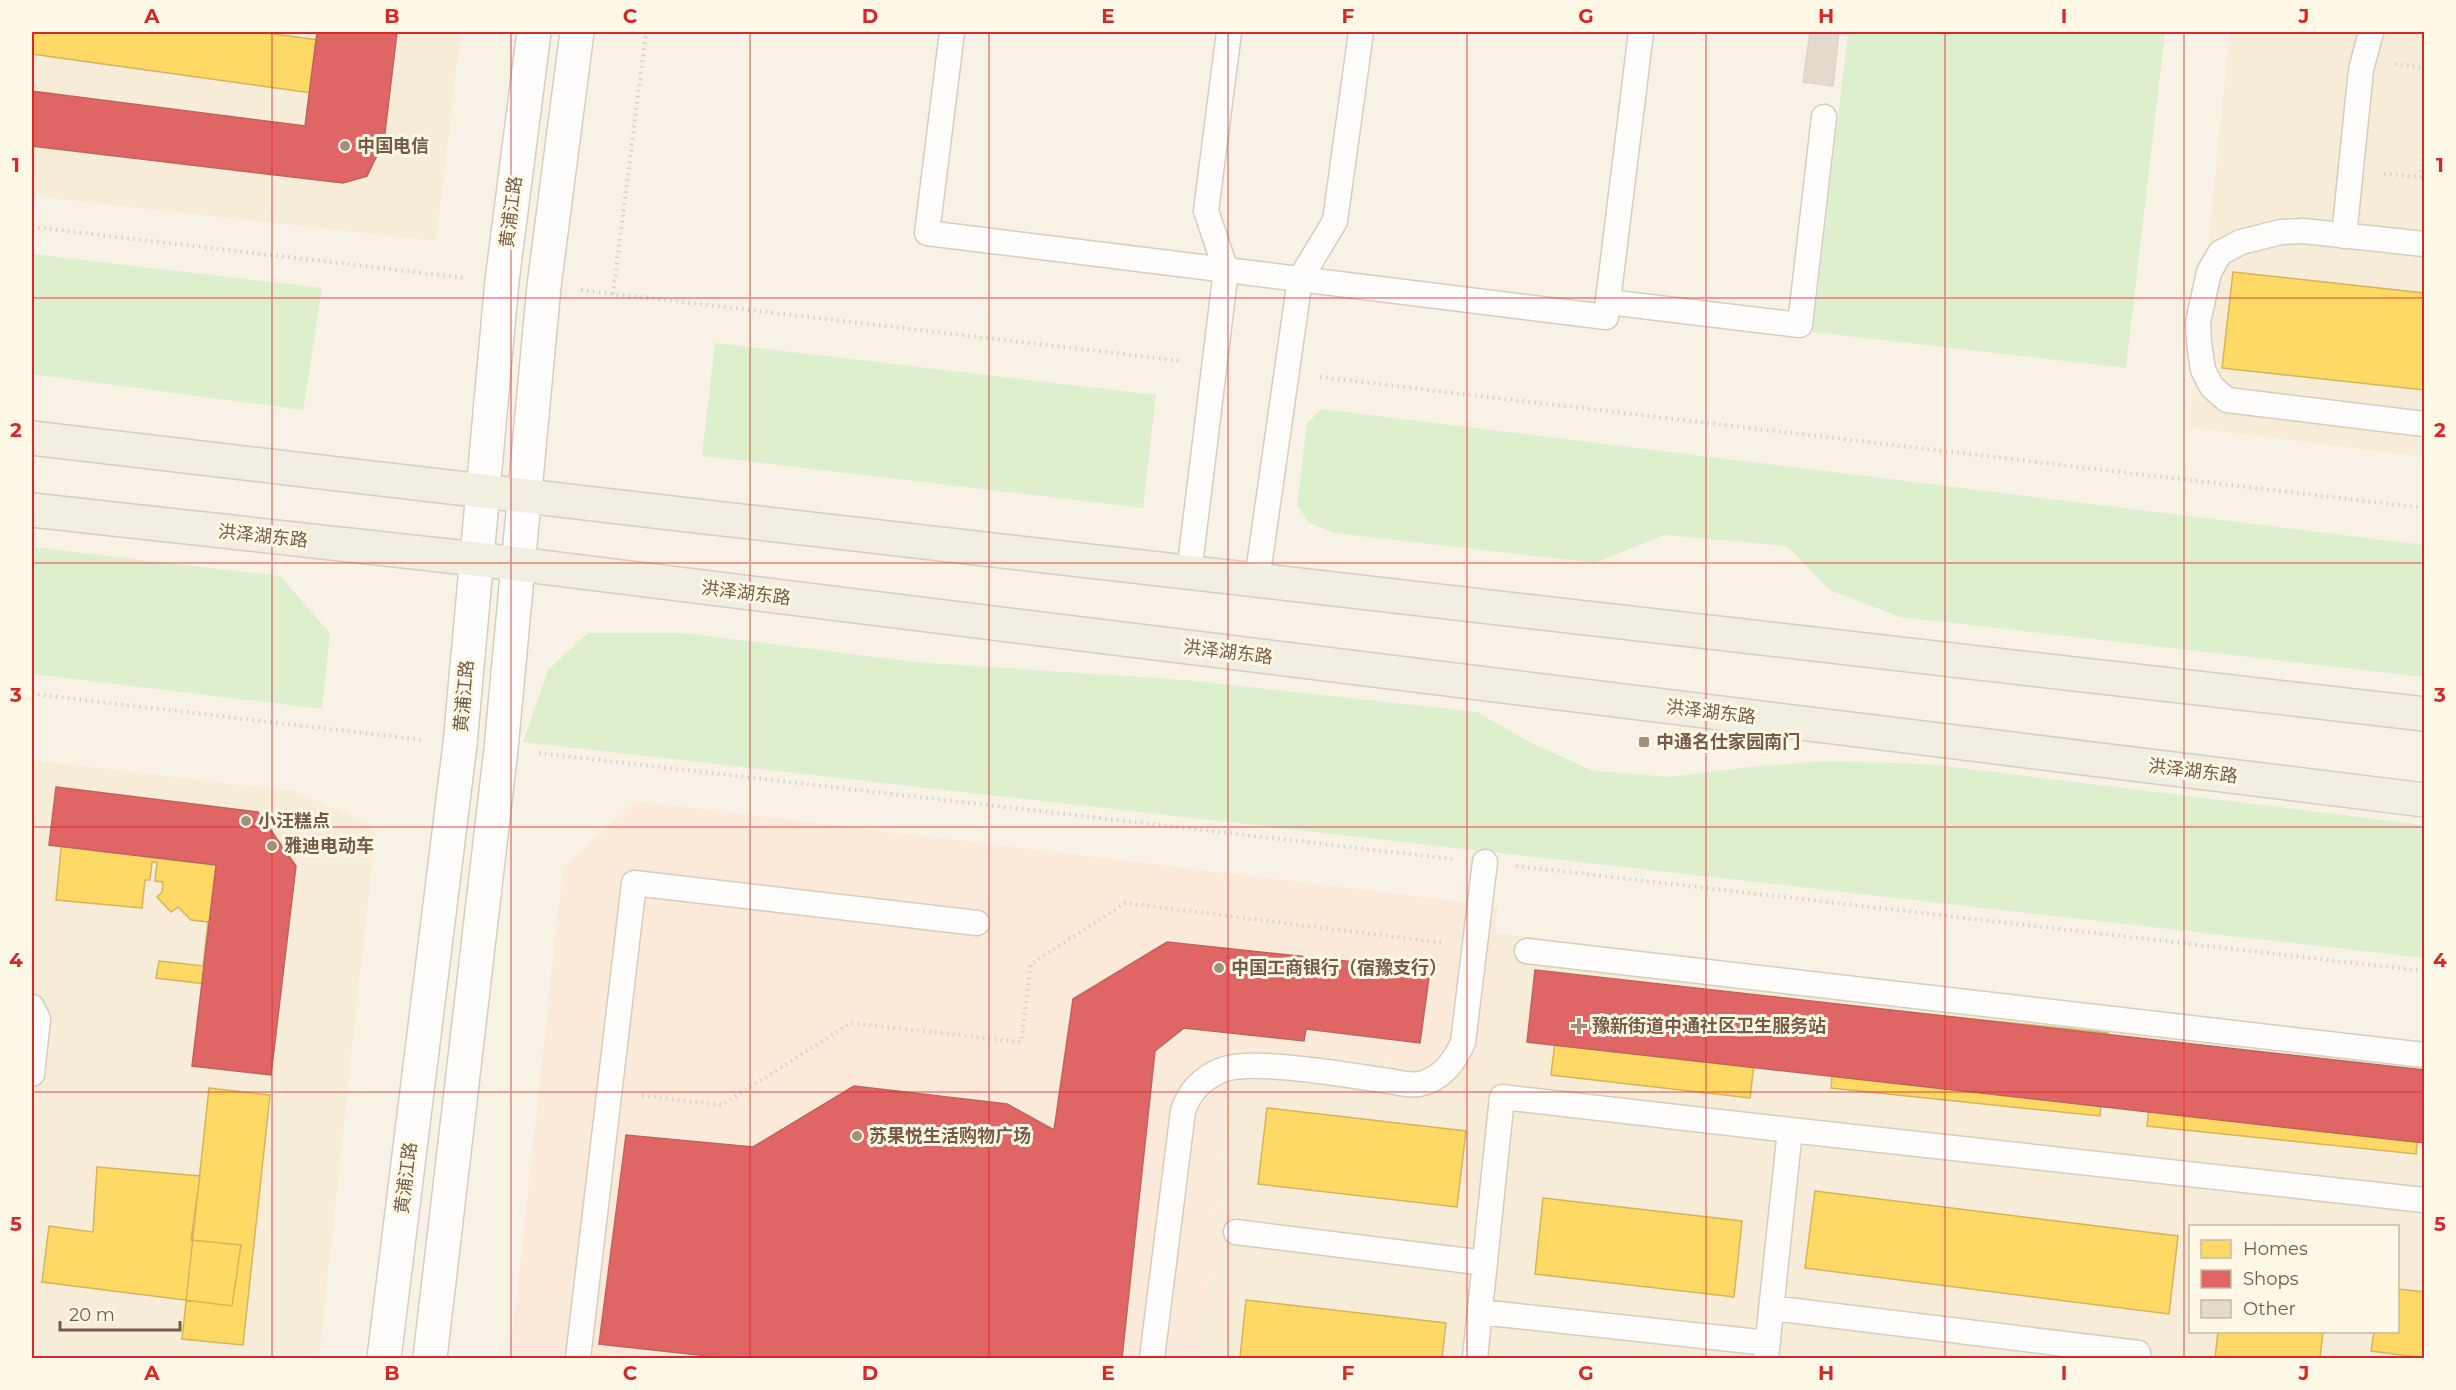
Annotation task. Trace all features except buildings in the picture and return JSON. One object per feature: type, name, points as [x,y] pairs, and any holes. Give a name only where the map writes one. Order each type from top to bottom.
[{"type":"main road","points":[[32,438],[2424,714]]},
{"type":"main road","name":"洪泽湖东路","points":[[32,510],[518,564],[2424,800]]},
{"type":"street","name":"黄浦江路","points":[[384,1359],[460,744],[502,281],[534,32]]},
{"type":"street","points":[[430,1359],[501,749],[544,286],[577,32]]},
{"type":"lane","points":[[952,32],[927,233],[1606,317],[1641,32]]},
{"type":"lane","points":[[1189,573],[1226,270],[1206,211],[1229,32]]},
{"type":"lane","points":[[1257,580],[1300,279],[1335,221],[1361,32]]},
{"type":"lane","points":[[2344,236],[2361,70],[2371,32]]},
{"type":"lane","points":[[1608,302],[1800,325],[1824,117]]},
{"type":"lane","points":[[2424,244],[2303,231],[2281,232],[2241,242],[2220,253],[2209,272],[2198,321],[2203,370],[2212,387],[2227,400],[2424,424]]},
{"type":"lane","points":[[1152,1359],[1183,1112],[1188,1096],[1203,1081],[1223,1070],[1246,1066],[1287,1068],[1418,1084],[1442,1074],[1456,1058],[1463,1042],[1485,862]]},
{"type":"lane","points":[[578,1359],[634,883],[977,923]]},
{"type":"lane","points":[[1527,951],[2424,1055]]},
{"type":"lane","points":[[32,1007],[38,1019],[32,1074]]},
{"type":"lane","points":[[1475,1359],[1502,1097],[2424,1200]]},
{"type":"lane","points":[[1480,1312],[1767,1351],[1790,1130]]},
{"type":"lane","points":[[1236,1232],[1485,1263]]},
{"type":"lane","points":[[1772,1308],[2138,1353]]},
{"type":"path","points":[[613,294],[646,32]]},
{"type":"path","points":[[2350,171],[2421,177],[2424,145]]},
{"type":"path","points":[[32,694],[460,744]]},
{"type":"path","points":[[501,749],[2424,971]]},
{"type":"path","points":[[609,1093],[722,1105],[851,1023],[1021,1042],[1031,964],[1125,903],[1474,947]]},
{"type":"shaded area","points":[[32,32],[461,32],[436,241],[32,196]]},
{"type":"shaded area","points":[[2230,32],[2424,32],[2424,457],[2189,427]]},
{"type":"shaded area","points":[[32,760],[295,791],[376,827],[319,1358],[32,1358]]},
{"type":"shaded area","points":[[636,801],[1498,906],[1478,1073],[1233,1047],[1200,1358],[510,1358],[563,867]]},
{"type":"shaded area","points":[[1494,933],[2424,1045],[2424,1358],[1200,1358],[1233,1047],[1477,1073]]},
{"type":"green space","points":[[1848,32],[2165,32],[2126,368],[1813,332]]},
{"type":"green space","points":[[32,254],[322,288],[303,410],[32,374]]},
{"type":"green space","points":[[715,343],[1156,395],[1143,508],[702,456]]},
{"type":"green space","points":[[1321,409],[2424,545],[2424,677],[1900,617],[1830,590],[1787,546],[1664,535],[1595,563],[1334,533],[1309,523],[1297,505],[1307,424]]},
{"type":"green space","points":[[32,547],[280,576],[330,633],[322,709],[32,674]]},
{"type":"green space","points":[[588,633],[684,633],[915,662],[1185,680],[1477,712],[1529,742],[1594,771],[1670,777],[1824,761],[1928,764],[2424,825],[2424,958],[523,742],[548,670]]},
{"type":"place","name":"中国电信","points":[[345,146]]},
{"type":"place","name":"中通名仕家园南门","points":[[1644,742]]},
{"type":"place","name":"小汪糕点","points":[[246,821]]},
{"type":"place","name":"雅迪电动车","points":[[272,846]]},
{"type":"place","name":"中国工商银行（宿豫支行）","points":[[1219,968]]},
{"type":"place","name":"豫新街道中通社区卫生服务站","points":[[1579,1026]]},
{"type":"place","name":"苏果悦生活购物广场","points":[[857,1136]]}]
